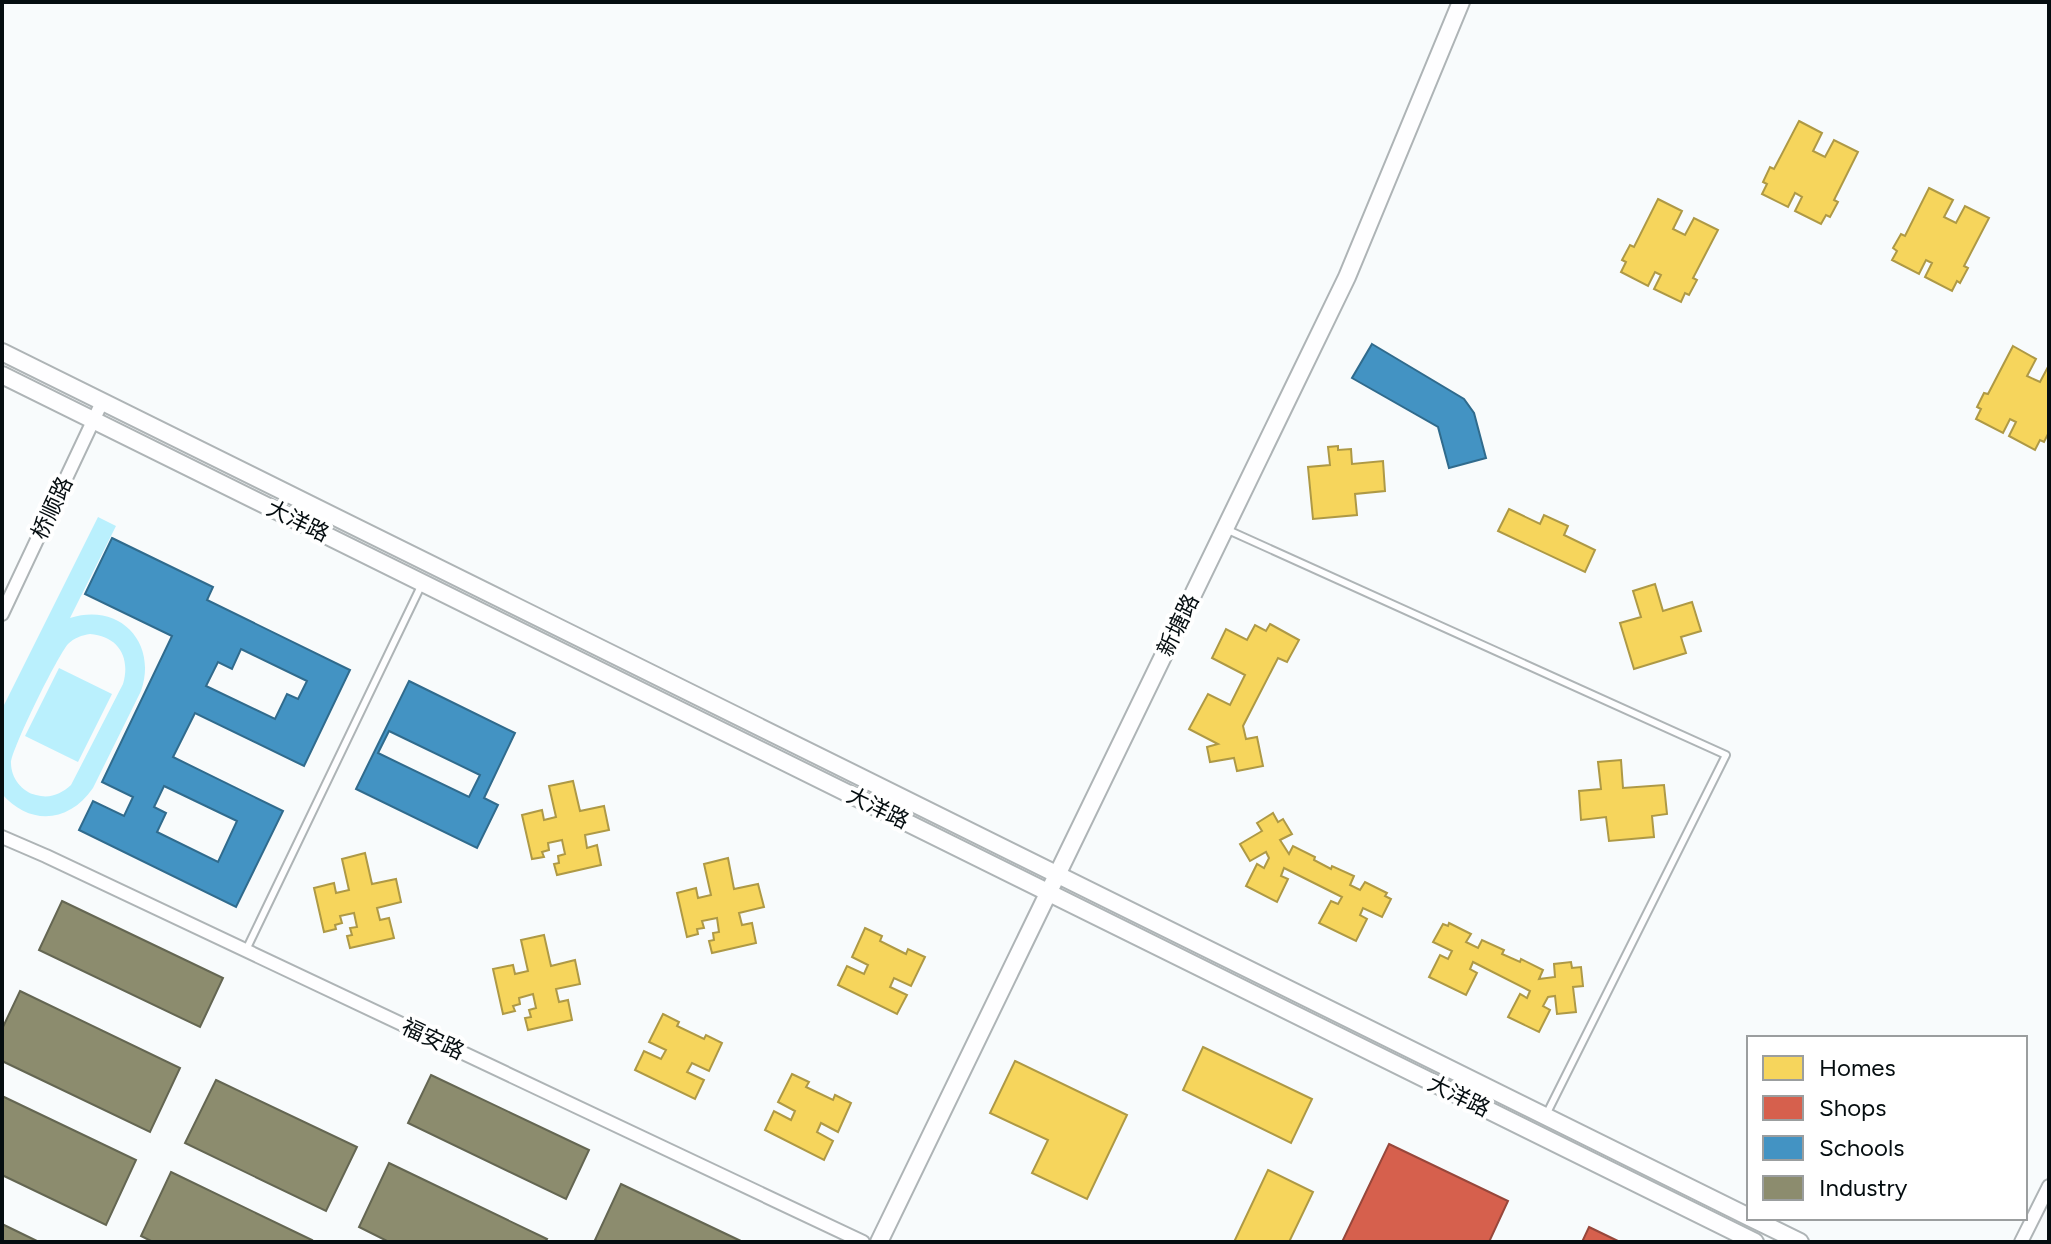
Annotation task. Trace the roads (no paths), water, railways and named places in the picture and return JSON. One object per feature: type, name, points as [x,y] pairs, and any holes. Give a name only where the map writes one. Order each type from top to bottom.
[{"type":"street","name":"新塘路","points":[[879,1242],[1347,277],[1461,2]]},
{"type":"street","name":"大洋路","points":[[2,352],[1747,1216]]},
{"type":"street","name":"大洋路","points":[[2,375],[1755,1242]]},
{"type":"street","name":"桥顺路","points":[[2,614],[102,402]]},
{"type":"street","name":"福安路","points":[[2,837],[863,1242]]},
{"type":"street","points":[[2021,1242],[2049,1186]]},
{"type":"street","name":"大洋路","points":[[1756,1220],[1800,1242]]},
{"type":"lane","points":[[1225,529],[1726,755],[1545,1116]]},
{"type":"lane","points":[[246,950],[423,583]]}]
